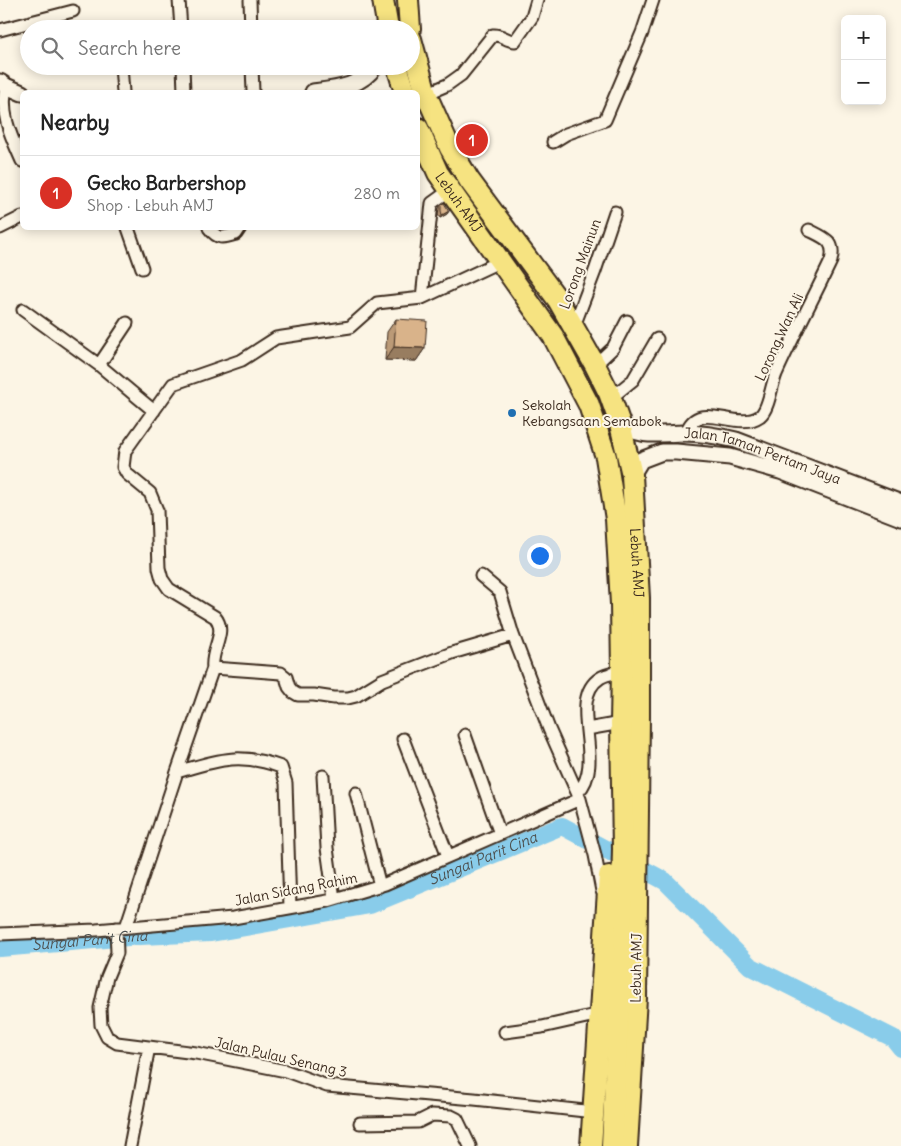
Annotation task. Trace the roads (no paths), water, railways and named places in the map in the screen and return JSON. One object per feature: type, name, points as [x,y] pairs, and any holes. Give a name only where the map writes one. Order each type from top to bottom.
[{"type":"highway","points":[[408,0],[409,20]]},
{"type":"highway","name":"Lebuh AMJ","points":[[420,72],[426,94],[450,148],[469,180],[558,300],[595,365],[620,424],[632,475],[640,598],[630,720],[626,862],[628,998],[627,1146]]},
{"type":"highway","points":[[400,75],[405,90]]},
{"type":"highway","name":"Lebuh AMJ","points":[[420,132],[438,173],[538,312],[570,366],[589,405],[606,457],[616,519],[621,604],[622,671],[630,720]]},
{"type":"highway","points":[[630,720],[626,862],[647,1022],[640,1146]]},
{"type":"highway","points":[[591,1146],[606,917],[626,862]]},
{"type":"highway","name":"Lebuh AMJ","points":[[612,1146],[628,998]]},
{"type":"street","points":[[179,0],[180,20]]},
{"type":"street","points":[[250,0],[250,20]]},
{"type":"street","points":[[426,94],[447,85],[461,75],[493,35],[515,41],[532,17],[537,0]]},
{"type":"street","points":[[553,142],[566,134],[605,120],[642,33],[653,0]]},
{"type":"street","points":[[38,20],[73,11]]},
{"type":"street","points":[[0,30],[20,25]]},
{"type":"street","points":[[122,75],[123,90]]},
{"type":"street","points":[[183,75],[184,90]]},
{"type":"street","points":[[252,75],[253,90]]},
{"type":"street","points":[[328,90],[342,88],[360,80],[365,75]]},
{"type":"street","points":[[3,84],[20,93]]},
{"type":"street","points":[[3,84],[4,118],[20,157]]},
{"type":"street","points":[[420,149],[438,173]]},
{"type":"street","points":[[422,298],[432,203],[450,190]]},
{"type":"street","name":"Lorong Mainun","points":[[574,326],[615,212]]},
{"type":"street","points":[[0,228],[20,217]]},
{"type":"street","points":[[129,230],[142,268]]},
{"type":"street","points":[[210,230],[214,235],[220,237],[236,234],[239,230]]},
{"type":"street","name":"Lorong Wan Ali","points":[[686,433],[692,422],[707,416],[743,422],[758,418],[766,408],[776,374],[831,262],[833,253],[831,245],[826,239],[809,230]]},
{"type":"street","points":[[23,310],[99,365],[154,411],[173,384],[242,360],[276,338],[350,327],[377,303],[422,298],[500,261]]},
{"type":"street","points":[[595,365],[613,348],[627,321]]},
{"type":"street","points":[[99,365],[127,323]]},
{"type":"street","points":[[610,398],[633,380],[657,339]]},
{"type":"street","name":"Jalan Pulau Senang 3","points":[[154,411],[125,451],[123,467],[127,474],[150,494],[157,510],[159,568],[162,579],[169,589],[215,617],[221,629],[212,660],[213,668],[119,934],[117,953],[107,977],[100,1008],[101,1026],[107,1038],[117,1043],[196,1053],[286,1071],[327,1086],[594,1112]]},
{"type":"street","name":"Jalan Taman Pertam Jaya","points":[[620,424],[632,432],[643,434],[686,433],[719,436],[736,440],[901,503]]},
{"type":"street","name":"Jalan Taman Pertam Jaya","points":[[632,475],[641,460],[662,452],[730,457],[780,471],[901,518]]},
{"type":"street","points":[[481,576],[500,592],[513,635],[548,729],[586,814],[626,862]]},
{"type":"street","points":[[213,668],[281,673],[286,677],[289,687],[298,695],[314,694],[341,699],[356,696],[382,680],[452,653],[513,635]]},
{"type":"street","points":[[579,795],[589,769],[587,697],[592,686],[599,678],[622,671]]},
{"type":"street","points":[[587,729],[630,720]]},
{"type":"street","points":[[465,735],[500,834]]},
{"type":"street","points":[[403,739],[448,856]]},
{"type":"street","points":[[177,772],[231,758],[249,759],[281,767],[286,783],[290,908]]},
{"type":"street","points":[[323,776],[326,841],[334,899]]},
{"type":"street","points":[[356,793],[380,886]]},
{"type":"street","name":"Jalan Sidang Rahim","points":[[0,934],[119,934],[233,918],[334,899],[380,886],[500,834],[579,795]]},
{"type":"street","points":[[504,1032],[542,1027],[600,1014]]},
{"type":"street","points":[[130,1146],[149,1048]]},
{"type":"street","points":[[360,1123],[418,1122],[432,1115],[451,1116],[457,1120],[470,1146]]},
{"type":"waterway","name":"Sungai Parit Cina","points":[[0,948],[140,936],[211,933],[370,905],[562,826],[665,881],[750,966],[893,1038],[901,1048]]},
{"type":"place","name":"Gecko Barbershop","points":[[472,140]]},
{"type":"place","name":"Sekolah Kebangsaan Semabok","points":[[512,413]]}]
